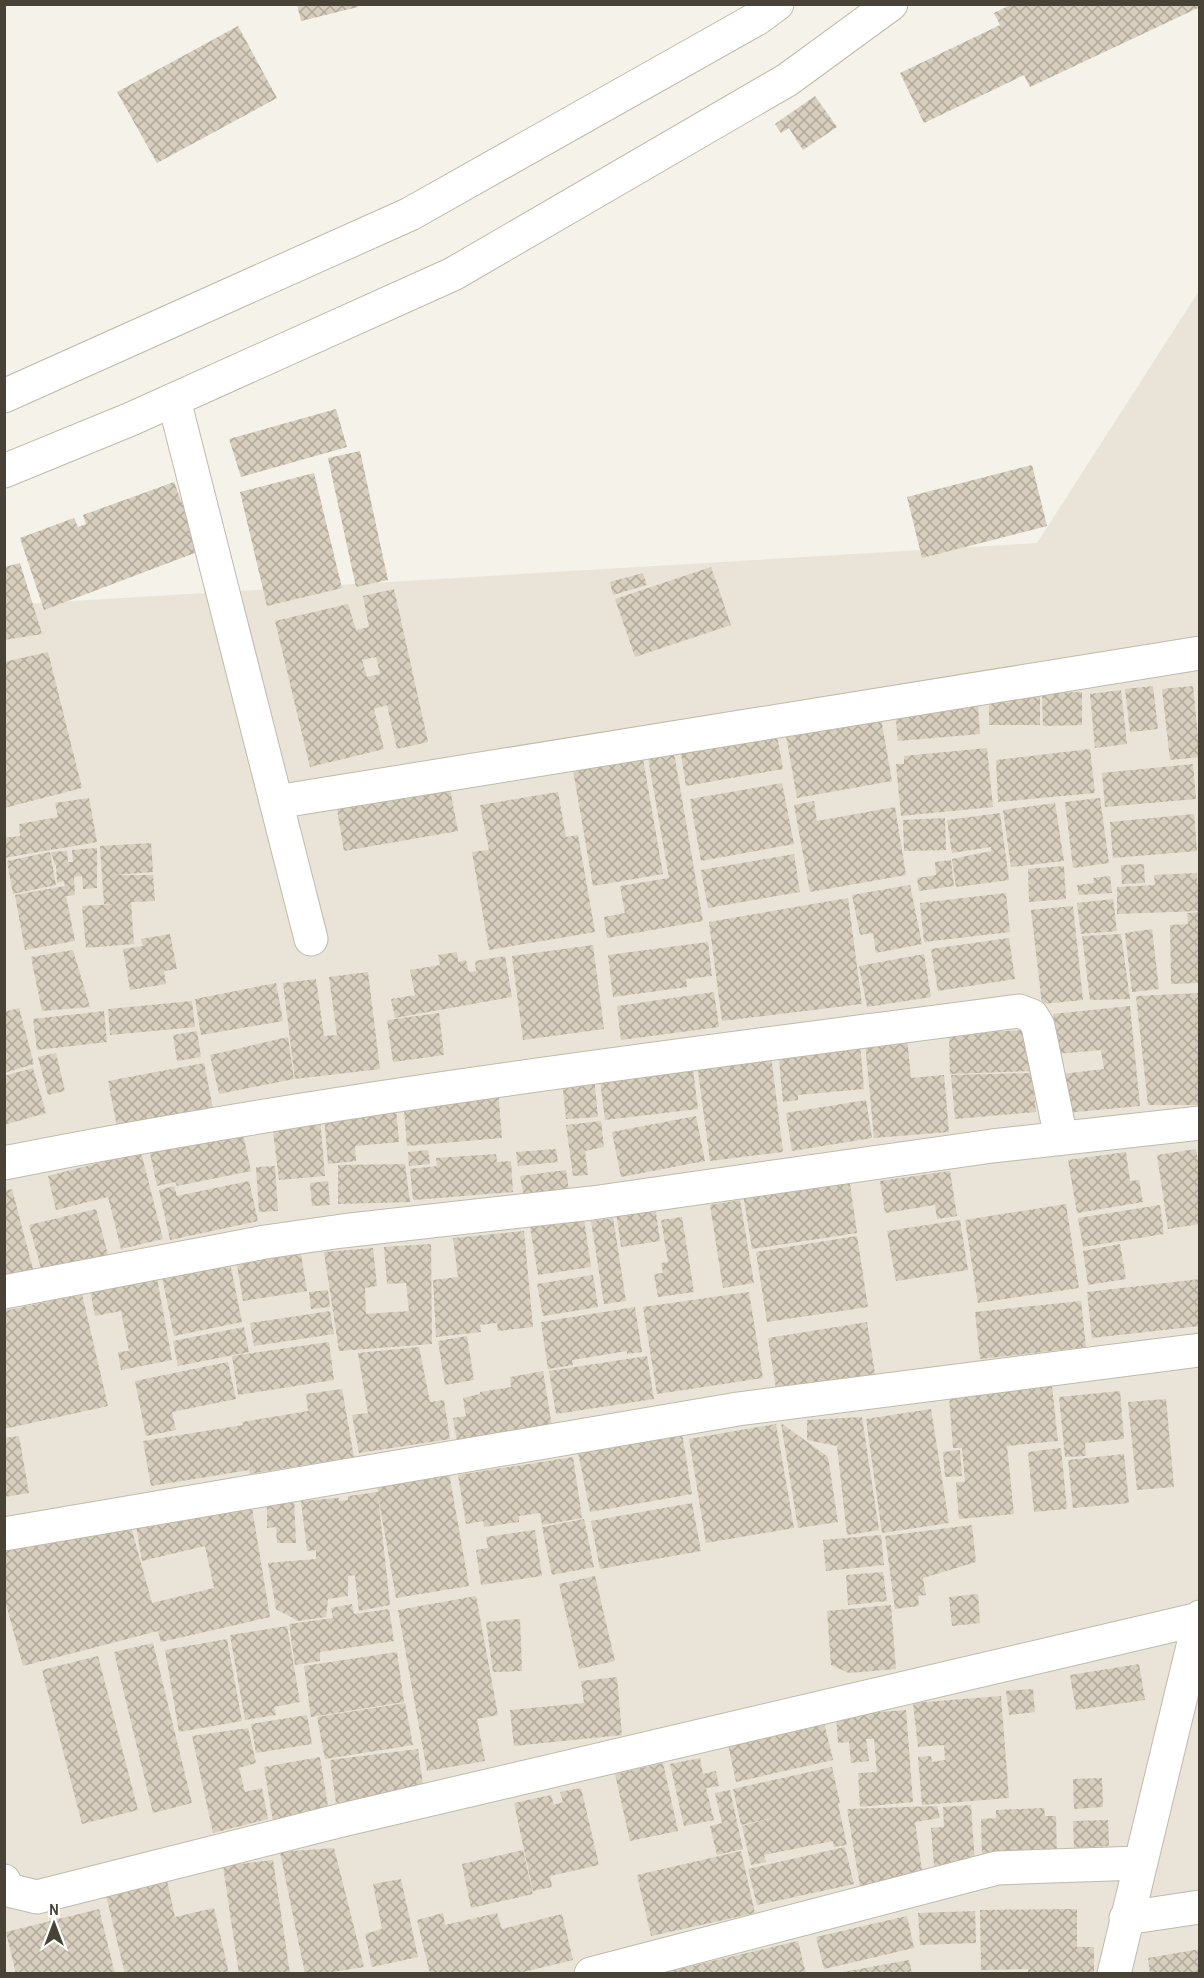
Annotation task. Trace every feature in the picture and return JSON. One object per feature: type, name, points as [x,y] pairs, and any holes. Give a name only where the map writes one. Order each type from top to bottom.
[{"type":"street","points":[[4,396],[410,214],[738,30],[777,4]]},
{"type":"street","points":[[4,471],[174,400],[453,273],[787,80],[891,4]]},
{"type":"street","points":[[174,400],[311,939]]},
{"type":"street","points":[[276,802],[1200,653]]},
{"type":"street","points":[[4,1163],[136,1137],[532,1075],[1019,1011],[1032,1016],[1038,1026],[1061,1138]]},
{"type":"street","points":[[4,1293],[265,1242],[342,1231],[592,1203],[992,1146],[1200,1124]]},
{"type":"street","points":[[4,1534],[738,1409],[1200,1350]]},
{"type":"street","points":[[4,1881],[8,1890],[37,1897],[338,1821],[1199,1618],[1114,1974]]},
{"type":"street","points":[[591,1974],[997,1868],[1139,1863]]},
{"type":"street","points":[[1126,1918],[1200,1907]]},
{"type":"shaded area","points":[[1199,291],[1199,1973],[5,1974],[5,605],[1037,543]]},
{"type":"building","points":[[297,4],[357,4],[358,7],[301,21]]},
{"type":"building","points":[[1012,4],[1200,4],[1200,7],[1030,87],[1024,75],[924,123],[900,73],[1000,25],[994,13]]},
{"type":"building","points":[[238,26],[277,98],[157,163],[117,92]]},
{"type":"building","points":[[815,96],[837,127],[803,150],[789,128],[781,133],[775,124]]},
{"type":"building","points":[[336,409],[347,447],[241,477],[229,439]]},
{"type":"building","points":[[360,451],[388,580],[356,587],[328,458]]},
{"type":"building","points":[[1032,465],[1047,526],[922,558],[907,497]]},
{"type":"building","points":[[314,473],[342,588],[267,606],[240,492]]},
{"type":"building","points":[[174,482],[200,551],[44,610],[20,538],[74,518],[78,527],[86,524],[83,515]]},
{"type":"building","points":[[20,563],[42,634],[4,640],[4,567]]},
{"type":"building","points":[[711,567],[731,625],[635,657],[615,599]]},
{"type":"building","points":[[643,573],[647,585],[613,595],[610,582]]},
{"type":"building","points":[[394,589],[428,742],[397,749],[387,705],[374,709],[384,749],[310,767],[275,621],[348,604],[356,630],[369,627],[363,596]],"holes":[[[376,657],[380,674],[367,677],[362,660]]]},
{"type":"building","points":[[48,652],[82,788],[4,808],[4,662]]},
{"type":"building","points":[[1153,686],[1158,729],[1130,732],[1125,689]]},
{"type":"building","points":[[1193,686],[1200,757],[1170,760],[1162,689]]},
{"type":"building","points":[[1121,690],[1127,744],[1095,748],[1090,694]]},
{"type":"building","points":[[1040,692],[1040,725],[989,725],[989,693]]},
{"type":"building","points":[[1082,692],[1082,725],[1043,726],[1042,693]]},
{"type":"building","points":[[977,693],[980,734],[898,741],[894,701]]},
{"type":"building","points":[[880,713],[892,781],[797,798],[785,730]]},
{"type":"building","points":[[774,719],[783,769],[686,786],[678,735]]},
{"type":"building","points":[[673,747],[703,921],[607,938],[604,917],[625,913],[620,886],[669,878],[647,752]]},
{"type":"building","points":[[987,748],[993,807],[901,816],[896,764],[904,764],[904,756]]},
{"type":"building","points":[[1090,749],[1095,793],[998,802],[996,760]]},
{"type":"building","points":[[642,753],[663,874],[593,886],[572,764]]},
{"type":"building","points":[[1193,764],[1196,799],[1105,807],[1102,773]]},
{"type":"building","points":[[782,783],[794,844],[701,861],[690,799]]},
{"type":"building","points":[[449,784],[458,831],[344,851],[336,803]]},
{"type":"building","points":[[558,792],[566,837],[578,835],[595,932],[489,950],[472,852],[489,850],[480,805]]},
{"type":"building","points":[[89,798],[97,842],[51,850],[50,847],[50,850],[4,858],[4,838],[20,836],[19,824],[58,817],[55,803]]},
{"type":"building","points":[[1100,798],[1109,863],[1073,868],[1065,802]]},
{"type":"building","points":[[814,801],[817,821],[895,807],[906,875],[810,892],[794,805]]},
{"type":"building","points":[[1055,803],[1064,861],[1011,867],[1003,810]]},
{"type":"building","points":[[1000,813],[1009,880],[956,887],[952,859],[991,851],[991,847],[952,853],[947,820]]},
{"type":"building","points":[[1194,814],[1197,851],[1113,858],[1110,822]]},
{"type":"building","points":[[945,818],[946,850],[904,851],[903,820]]},
{"type":"building","points":[[151,843],[153,872],[113,875],[153,875],[155,901],[131,902],[134,944],[86,948],[82,906],[116,904],[104,904],[100,846]]},
{"type":"building","points":[[97,848],[97,888],[83,889],[82,876],[74,877],[75,895],[66,896],[75,941],[25,950],[15,895],[65,886],[64,881],[57,883],[56,865],[51,852],[67,851],[68,862],[73,862],[72,850]]},
{"type":"building","points":[[50,852],[56,885],[13,894],[7,861]]},
{"type":"building","points":[[794,854],[800,892],[708,908],[701,870]]},
{"type":"building","points":[[951,860],[954,886],[919,891],[917,878],[936,875],[935,862]]},
{"type":"building","points":[[1144,864],[1145,883],[1122,884],[1121,865]]},
{"type":"building","points":[[1064,866],[1066,899],[1029,902],[1028,869]]},
{"type":"building","points":[[1197,873],[1199,911],[1117,914],[1117,887],[1155,885],[1154,875]]},
{"type":"building","points":[[1110,876],[1112,893],[1079,895],[1077,885],[1094,883],[1093,878]]},
{"type":"building","points":[[910,885],[922,944],[876,953],[873,933],[860,935],[852,895]]},
{"type":"building","points":[[1006,893],[1010,932],[924,942],[920,903]]},
{"type":"building","points":[[848,898],[862,1004],[722,1021],[709,922]]},
{"type":"building","points":[[1113,899],[1117,931],[1081,934],[1077,903]]},
{"type":"building","points":[[1073,906],[1083,1000],[1042,1004],[1031,910]]},
{"type":"building","points":[[1200,912],[1200,983],[1171,984],[1170,925],[1188,924],[1187,913]]},
{"type":"building","points":[[1152,929],[1159,989],[1132,992],[1125,933]]},
{"type":"building","points":[[170,934],[177,969],[164,971],[166,984],[130,990],[123,949],[143,946],[141,939]]},
{"type":"building","points":[[1121,934],[1130,999],[1090,1000],[1082,936]]},
{"type":"building","points":[[1009,938],[1015,979],[938,991],[931,949]]},
{"type":"building","points":[[708,942],[712,976],[686,979],[687,987],[613,997],[608,955]]},
{"type":"building","points":[[593,945],[604,1029],[523,1040],[512,956]]},
{"type":"building","points":[[73,950],[90,1007],[42,1011],[31,957]]},
{"type":"building","points":[[457,952],[458,962],[466,960],[469,972],[476,971],[475,961],[505,956],[512,997],[395,1018],[391,999],[415,995],[410,970],[440,965],[438,955]]},
{"type":"building","points":[[924,954],[931,997],[867,1007],[859,966]]},
{"type":"building","points":[[368,972],[380,1069],[295,1079],[283,983],[316,979],[324,1036],[337,1035],[329,977]]},
{"type":"building","points":[[276,983],[283,1021],[201,1035],[195,999]]},
{"type":"building","points":[[714,992],[719,1027],[621,1040],[617,1006]]},
{"type":"building","points":[[1200,993],[1200,1105],[1148,1105],[1136,996]]},
{"type":"building","points":[[192,1001],[195,1027],[110,1035],[108,1009]]},
{"type":"building","points":[[1130,1006],[1140,1106],[1066,1113],[1062,1074],[1104,1069],[1101,1050],[1057,1054],[1053,1014]]},
{"type":"building","points":[[19,1008],[34,1064],[4,1073],[4,1012]]},
{"type":"building","points":[[104,1011],[107,1042],[37,1050],[33,1019]]},
{"type":"building","points":[[439,1013],[444,1055],[393,1062],[387,1020]]},
{"type":"building","points":[[1030,1030],[1032,1071],[950,1074],[949,1033]]},
{"type":"building","points":[[197,1031],[201,1057],[177,1061],[173,1035]]},
{"type":"building","points":[[288,1037],[294,1079],[219,1094],[210,1055]]},
{"type":"building","points":[[907,1038],[911,1078],[944,1075],[949,1132],[874,1138],[865,1042]]},
{"type":"building","points":[[860,1043],[864,1089],[798,1095],[798,1100],[783,1102],[778,1050]]},
{"type":"building","points":[[56,1053],[65,1091],[48,1095],[38,1057]]},
{"type":"building","points":[[771,1055],[783,1152],[710,1161],[697,1064]]},
{"type":"building","points":[[204,1063],[214,1114],[118,1132],[108,1081]]},
{"type":"building","points":[[33,1068],[46,1113],[4,1125],[4,1076]]},
{"type":"building","points":[[693,1069],[698,1109],[605,1120],[600,1080]]},
{"type":"building","points":[[1032,1073],[1036,1112],[955,1119],[951,1075]]},
{"type":"building","points":[[594,1077],[598,1117],[566,1119],[562,1079]]},
{"type":"building","points":[[498,1090],[502,1138],[407,1146],[403,1098]]},
{"type":"building","points":[[395,1098],[399,1142],[355,1146],[356,1161],[328,1164],[323,1103]]},
{"type":"building","points":[[866,1100],[872,1138],[792,1151],[786,1113]]},
{"type":"building","points":[[696,1116],[705,1161],[621,1177],[612,1132]]},
{"type":"building","points":[[320,1118],[325,1176],[279,1180],[272,1122]]},
{"type":"building","points":[[240,1120],[251,1171],[177,1186],[175,1182],[157,1186],[147,1140]]},
{"type":"building","points":[[601,1121],[604,1147],[585,1151],[588,1175],[573,1176],[566,1125]]},
{"type":"building","points":[[556,1149],[558,1162],[518,1166],[516,1152]]},
{"type":"building","points":[[1196,1149],[1200,1172],[1200,1224],[1168,1229],[1157,1155]]},
{"type":"building","points":[[428,1150],[430,1164],[409,1166],[408,1152]]},
{"type":"building","points":[[141,1152],[163,1239],[121,1249],[108,1197],[56,1210],[48,1176]]},
{"type":"building","points":[[1126,1152],[1130,1181],[1139,1180],[1143,1202],[1077,1213],[1068,1160]]},
{"type":"building","points":[[496,1154],[497,1162],[511,1161],[513,1192],[413,1200],[410,1169],[437,1166],[436,1158]]},
{"type":"building","points":[[405,1164],[410,1202],[338,1204],[338,1165]]},
{"type":"building","points":[[275,1166],[278,1211],[259,1212],[256,1167]]},
{"type":"building","points":[[566,1170],[569,1191],[524,1197],[520,1176]]},
{"type":"building","points":[[950,1171],[957,1216],[937,1219],[935,1205],[885,1213],[880,1181]]},
{"type":"building","points":[[849,1177],[857,1233],[752,1249],[743,1194]]},
{"type":"building","points":[[249,1181],[258,1221],[170,1240],[159,1190],[174,1186],[177,1196]]},
{"type":"building","points":[[328,1181],[330,1205],[312,1206],[310,1183]]},
{"type":"building","points":[[12,1189],[33,1269],[4,1276],[4,1191]]},
{"type":"building","points":[[740,1200],[754,1283],[723,1288],[710,1205]]},
{"type":"building","points":[[1066,1204],[1079,1288],[978,1303],[965,1220]]},
{"type":"building","points":[[655,1205],[660,1241],[621,1247],[616,1211]]},
{"type":"building","points":[[1160,1205],[1164,1234],[1083,1247],[1078,1218]]},
{"type":"building","points":[[96,1209],[108,1255],[42,1272],[29,1225]]},
{"type":"building","points":[[682,1217],[694,1292],[658,1297],[654,1274],[663,1273],[661,1263],[668,1262],[661,1220]]},
{"type":"building","points":[[613,1218],[626,1301],[604,1304],[591,1221]]},
{"type":"building","points":[[584,1219],[591,1267],[538,1275],[530,1227]]},
{"type":"building","points":[[960,1220],[968,1270],[896,1281],[887,1231]]},
{"type":"building","points":[[524,1231],[533,1327],[498,1331],[497,1323],[480,1325],[481,1332],[436,1337],[433,1280],[458,1277],[453,1238]]},
{"type":"building","points":[[857,1236],[868,1307],[767,1322],[756,1252]]},
{"type":"building","points":[[431,1244],[432,1344],[339,1351],[324,1252],[373,1248],[377,1286],[365,1288],[366,1314],[409,1311],[406,1283],[387,1284],[384,1247]]},
{"type":"building","points":[[1120,1244],[1126,1279],[1088,1285],[1083,1251]]},
{"type":"building","points":[[300,1249],[307,1291],[243,1301],[236,1259]]},
{"type":"building","points":[[230,1263],[242,1322],[174,1336],[162,1277]]},
{"type":"building","points":[[156,1273],[172,1360],[121,1370],[118,1352],[129,1351],[121,1311],[95,1316],[89,1285]]},
{"type":"building","points":[[593,1275],[598,1307],[543,1316],[537,1284]]},
{"type":"building","points":[[1200,1279],[1200,1326],[1092,1338],[1087,1292]]},
{"type":"building","points":[[328,1290],[330,1307],[311,1309],[309,1292]]},
{"type":"building","points":[[749,1292],[763,1378],[657,1394],[643,1307]]},
{"type":"building","points":[[82,1294],[108,1406],[4,1429],[4,1311]]},
{"type":"building","points":[[1081,1301],[1086,1347],[980,1359],[975,1312]]},
{"type":"building","points":[[635,1307],[642,1352],[627,1354],[627,1351],[572,1360],[573,1365],[548,1369],[541,1322]]},
{"type":"building","points":[[330,1311],[334,1334],[254,1346],[250,1323]]},
{"type":"building","points":[[867,1322],[875,1374],[776,1389],[768,1338]]},
{"type":"building","points":[[244,1327],[249,1352],[178,1366],[173,1341]]},
{"type":"building","points":[[467,1336],[474,1380],[445,1385],[438,1341]]},
{"type":"building","points":[[329,1342],[334,1380],[238,1395],[232,1356]]},
{"type":"building","points":[[419,1347],[430,1402],[444,1400],[450,1439],[359,1453],[352,1415],[368,1413],[358,1353]]},
{"type":"building","points":[[647,1356],[654,1399],[556,1414],[549,1371]]},
{"type":"building","points":[[228,1362],[236,1399],[172,1412],[176,1430],[146,1436],[135,1381]]},
{"type":"building","points":[[543,1371],[552,1427],[457,1442],[453,1418],[466,1416],[463,1398],[480,1394],[480,1392],[511,1387],[510,1377]]},
{"type":"building","points":[[1052,1386],[1058,1441],[1007,1446],[1014,1514],[959,1519],[956,1482],[965,1482],[962,1448],[953,1448],[949,1395]]},
{"type":"building","points":[[342,1389],[354,1457],[250,1474],[248,1456],[249,1470],[151,1486],[143,1441],[243,1425],[242,1422],[308,1411],[306,1394]]},
{"type":"building","points":[[1120,1391],[1124,1439],[1085,1443],[1086,1456],[1065,1457],[1059,1397]]},
{"type":"building","points":[[1166,1399],[1174,1487],[1137,1490],[1128,1402]]},
{"type":"building","points":[[931,1409],[949,1523],[882,1533],[866,1419]]},
{"type":"building","points":[[862,1417],[879,1530],[847,1535],[837,1446],[807,1440],[807,1420]]},
{"type":"building","points":[[781,1423],[828,1457],[838,1522],[798,1528]]},
{"type":"building","points":[[776,1424],[794,1528],[706,1543],[689,1439]]},
{"type":"building","points":[[682,1433],[692,1494],[590,1512],[578,1452]]},
{"type":"building","points":[[19,1436],[29,1493],[4,1497],[4,1438]]},
{"type":"building","points":[[1061,1448],[1067,1509],[1034,1512],[1028,1452]]},
{"type":"building","points":[[960,1450],[962,1476],[945,1477],[943,1452]]},
{"type":"building","points":[[1124,1454],[1129,1503],[1073,1508],[1068,1460]]},
{"type":"building","points":[[573,1457],[582,1518],[542,1525],[540,1513],[519,1516],[519,1522],[484,1527],[483,1521],[466,1524],[458,1475]]},
{"type":"building","points":[[449,1473],[469,1586],[396,1598],[378,1495],[390,1605],[359,1611],[355,1575],[348,1576],[348,1596],[328,1599],[326,1617],[298,1621],[276,1609],[268,1563],[316,1559],[316,1550],[307,1551],[301,1501],[339,1498],[339,1501],[348,1500],[348,1496],[378,1492],[377,1486]]},
{"type":"building","points":[[250,1496],[270,1617],[161,1642],[158,1631],[23,1666],[4,1597],[4,1548],[128,1516],[152,1603],[214,1588],[205,1546],[142,1561],[134,1514]]},
{"type":"building","points":[[294,1496],[296,1543],[277,1543],[276,1527],[267,1528],[267,1497]]},
{"type":"building","points":[[692,1503],[701,1551],[600,1569],[591,1521]]},
{"type":"building","points":[[584,1519],[594,1567],[552,1575],[542,1527]]},
{"type":"building","points":[[972,1525],[976,1562],[923,1578],[926,1595],[918,1596],[919,1606],[895,1609],[885,1536]]},
{"type":"building","points":[[535,1530],[542,1576],[481,1585],[476,1550],[488,1548],[486,1537]]},
{"type":"building","points":[[881,1535],[884,1565],[826,1571],[823,1540]]},
{"type":"building","points":[[883,1572],[887,1601],[848,1605],[846,1575]]},
{"type":"building","points":[[595,1576],[615,1661],[579,1669],[559,1584]]},
{"type":"building","points":[[978,1594],[980,1623],[952,1626],[949,1597]]},
{"type":"building","points":[[476,1596],[498,1715],[477,1719],[485,1761],[427,1771],[398,1610]]},
{"type":"building","points":[[352,1604],[354,1614],[389,1609],[394,1641],[320,1652],[320,1661],[295,1665],[289,1624],[333,1618],[331,1608]]},
{"type":"building","points":[[891,1605],[896,1669],[849,1673],[831,1665],[827,1611]]},
{"type":"building","points":[[520,1619],[522,1671],[493,1672],[486,1622]]},
{"type":"building","points":[[287,1626],[300,1702],[274,1707],[276,1715],[245,1720],[230,1635]]},
{"type":"building","points":[[227,1639],[242,1721],[179,1732],[165,1650]]},
{"type":"building","points":[[153,1643],[192,1803],[153,1813],[114,1652]]},
{"type":"building","points":[[397,1652],[404,1702],[311,1717],[304,1666]]},
{"type":"building","points":[[98,1656],[138,1810],[82,1824],[42,1670]]},
{"type":"building","points":[[1139,1664],[1145,1700],[1076,1710],[1070,1675]]},
{"type":"building","points":[[617,1677],[622,1735],[514,1746],[510,1710],[584,1703],[581,1681]]},
{"type":"building","points":[[1033,1689],[1035,1712],[1009,1715],[1006,1691]]},
{"type":"building","points":[[1001,1696],[1009,1798],[922,1805],[918,1757],[931,1756],[932,1762],[945,1760],[944,1745],[918,1747],[913,1703]]},
{"type":"building","points":[[405,1703],[413,1745],[325,1759],[317,1717]]},
{"type":"building","points":[[906,1710],[913,1802],[860,1807],[858,1773],[877,1772],[874,1739],[866,1739],[869,1761],[851,1763],[849,1742],[838,1743],[836,1715]]},
{"type":"building","points":[[822,1714],[833,1760],[736,1782],[726,1735]]},
{"type":"building","points":[[307,1715],[312,1744],[256,1753],[251,1724]]},
{"type":"building","points":[[248,1728],[256,1763],[239,1768],[245,1792],[262,1788],[268,1819],[213,1833],[192,1736]]},
{"type":"building","points":[[418,1749],[424,1792],[336,1803],[330,1760]]},
{"type":"building","points":[[320,1757],[329,1812],[273,1821],[264,1767]]},
{"type":"building","points":[[700,1758],[703,1774],[716,1771],[719,1786],[706,1788],[714,1820],[684,1826],[670,1764]]},
{"type":"building","points":[[663,1763],[678,1831],[630,1841],[615,1774]]},
{"type":"building","points":[[832,1767],[847,1845],[834,1847],[833,1841],[764,1855],[766,1862],[751,1865],[742,1826],[777,1817],[741,1825],[733,1789]]},
{"type":"building","points":[[1102,1778],[1103,1807],[1074,1809],[1073,1779]]},
{"type":"building","points":[[581,1788],[599,1865],[550,1876],[552,1887],[533,1891],[514,1803],[551,1795],[554,1805],[563,1802],[560,1792]]},
{"type":"building","points":[[730,1790],[743,1849],[717,1855],[710,1826],[722,1823],[715,1793]]},
{"type":"building","points":[[971,1805],[975,1863],[934,1866],[931,1828],[944,1827],[943,1807]]},
{"type":"building","points":[[937,1806],[940,1818],[915,1822],[923,1877],[860,1886],[847,1809]]},
{"type":"building","points":[[1044,1808],[1045,1816],[1056,1816],[1057,1855],[982,1857],[981,1819],[996,1818],[996,1810]]},
{"type":"building","points":[[1108,1820],[1109,1846],[1074,1848],[1073,1821]]},
{"type":"building","points":[[845,1847],[854,1884],[757,1905],[748,1869]]},
{"type":"building","points":[[334,1848],[364,1967],[305,1974],[280,1852]]},
{"type":"building","points":[[523,1850],[533,1894],[471,1908],[462,1864]]},
{"type":"building","points":[[741,1851],[755,1913],[651,1936],[637,1875]]},
{"type":"building","points":[[273,1860],[290,1974],[239,1974],[223,1866]]},
{"type":"building","points":[[401,1879],[418,1957],[372,1967],[365,1934],[382,1929],[373,1884]]},
{"type":"building","points":[[167,1881],[175,1917],[214,1908],[229,1974],[125,1974],[106,1895]]},
{"type":"building","points":[[99,1909],[115,1974],[16,1974],[6,1932]]},
{"type":"building","points":[[1077,1909],[1077,1947],[1094,1947],[1094,1974],[1028,1974],[1028,1969],[981,1970],[980,1910]]},
{"type":"building","points":[[975,1911],[976,1943],[920,1945],[918,1913]]},
{"type":"building","points":[[443,1913],[445,1925],[497,1913],[502,1929],[562,1914],[573,1960],[515,1974],[430,1974],[417,1920]]},
{"type":"building","points":[[907,1916],[914,1948],[824,1969],[816,1937]]},
{"type":"building","points":[[798,1941],[806,1974],[661,1974],[661,1973]]},
{"type":"building","points":[[1200,1949],[1200,1974],[1150,1974],[1148,1958]]},
{"type":"building","points":[[909,1960],[912,1974],[843,1974],[843,1972]]}]
